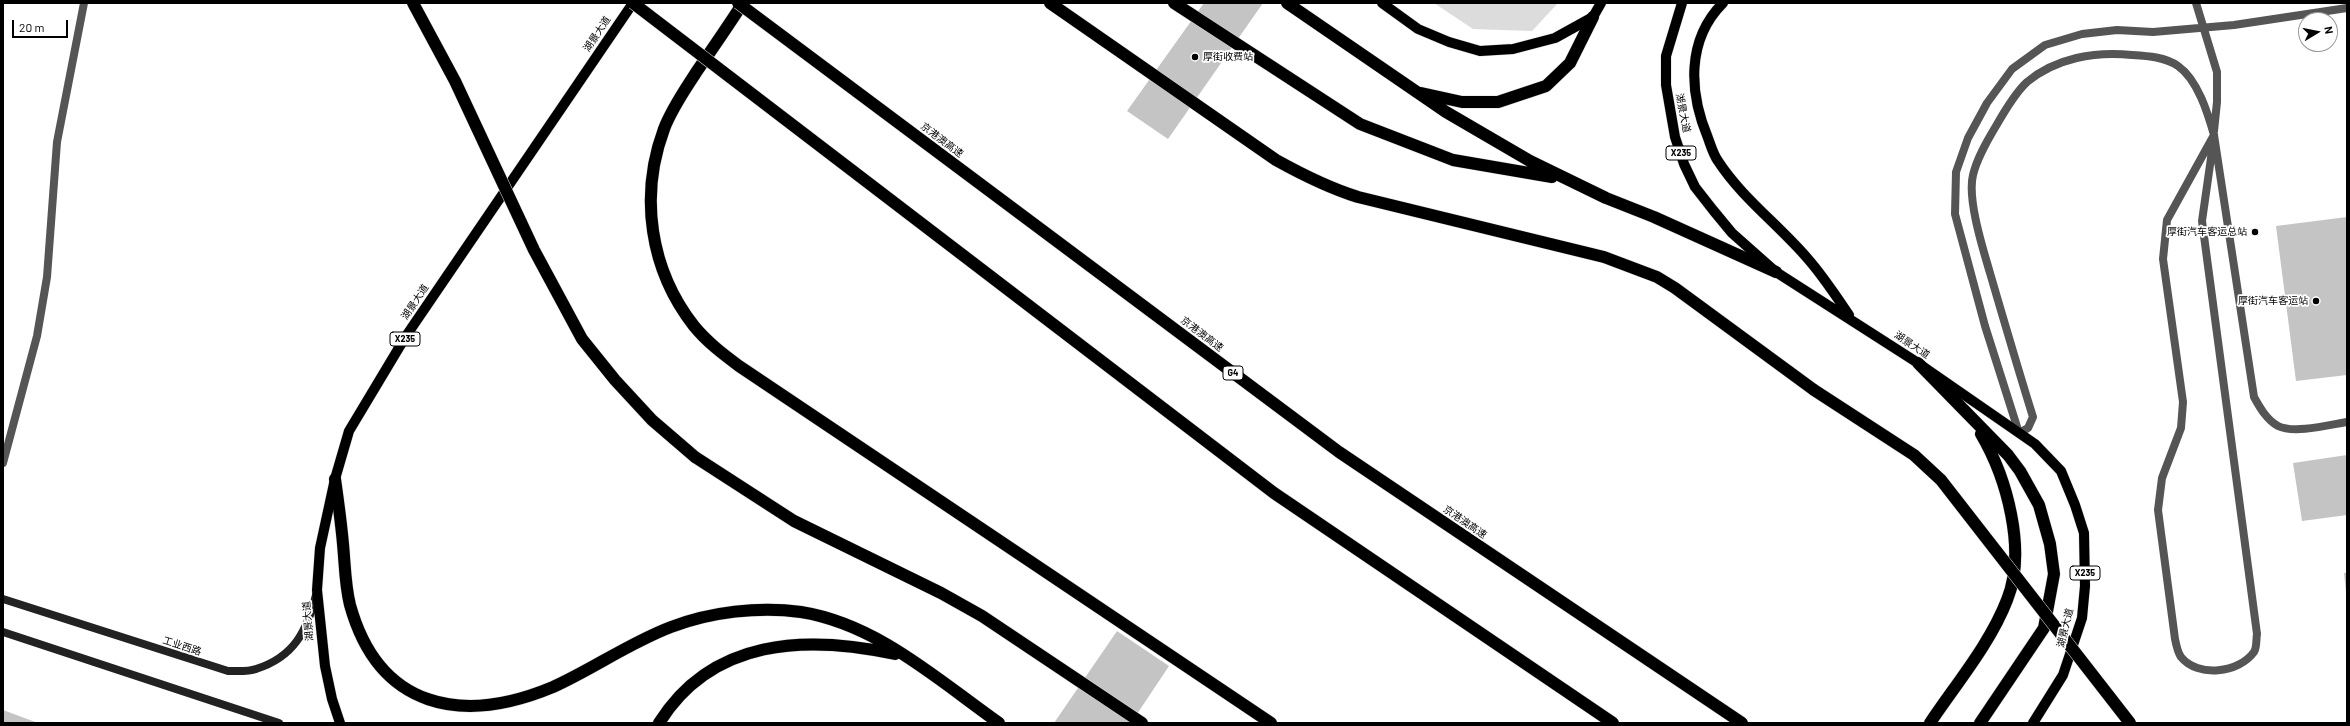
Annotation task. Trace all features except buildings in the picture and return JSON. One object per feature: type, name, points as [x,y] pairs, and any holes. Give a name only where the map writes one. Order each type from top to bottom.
[{"type":"highway","points":[[413,3],[455,81],[534,250],[582,338],[615,380],[652,420],[695,457],[794,521],[982,616],[1142,723]]},
{"type":"highway","points":[[633,3],[1274,493],[1613,723]]},
{"type":"highway","name":"京港澳高速","points":[[738,3],[1339,452],[1742,723]]},
{"type":"highway","points":[[743,3],[678,101],[662,135],[655,156],[650,186],[655,246],[662,268],[678,302],[695,326],[716,348],[740,366],[1271,723]]},
{"type":"highway","points":[[1050,3],[1276,160],[1304,176],[1330,188],[1358,197],[1604,257],[1632,266],[1658,277],[1675,288],[1814,390],[1914,455],[1941,480],[2130,723]]},
{"type":"highway","points":[[1174,3],[1337,110],[1367,126],[1453,160],[1568,180]]},
{"type":"highway","points":[[1287,3],[1414,91],[1516,153],[1568,180],[1776,272]]},
{"type":"highway","points":[[1414,91],[1462,102],[1498,102],[1546,86],[1570,63],[1593,17]]},
{"type":"highway","points":[[1918,363],[2008,455],[2031,488],[2046,524],[2054,574],[2044,628],[1980,723]]},
{"type":"highway","points":[[1930,723],[1997,621],[2008,599],[2014,572],[2015,543],[2007,497],[1991,451],[1972,419]]},
{"type":"highway","points":[[335,478],[345,574],[350,605],[361,635],[376,662],[394,681],[413,694],[451,706],[490,704],[532,694],[575,676],[644,639],[696,619],[749,611],[800,612],[827,618],[854,627],[903,655],[999,723]]},
{"type":"highway","points":[[659,723],[672,703],[694,682],[714,668],[739,656],[769,647],[802,643],[829,644],[852,646],[903,655]]},
{"type":"main road","name":"湖景大道","points":[[340,723],[332,699],[325,666],[317,590],[320,548],[335,478],[349,431],[406,336],[633,3]]},
{"type":"main road","points":[[1382,3],[1418,29],[1449,42],[1480,51],[1537,44],[1555,38],[1593,17],[1601,3]]},
{"type":"main road","points":[[1593,17],[1595,3]]},
{"type":"main road","name":"湖景大道","points":[[1682,3],[1666,56],[1666,86],[1675,137],[1695,187],[1712,210],[1732,233],[1776,272],[1853,320],[2020,433],[2035,444],[2061,471],[2076,505],[2084,533],[2085,586],[2082,618],[2063,675],[2033,723]]},
{"type":"main road","points":[[1723,3],[1715,11],[1698,42],[1693,76],[1699,117],[1717,160],[1746,196],[1809,260],[1853,320]]},
{"type":"street","points":[[3,463],[36,336],[47,277],[57,142],[84,3]]},
{"type":"street","points":[[2196,3],[2217,72],[2217,102],[2214,135],[2202,221],[2257,634],[2255,651],[2241,665],[2224,669],[2197,669],[2180,656],[2175,639],[2158,510],[2162,478],[2181,428],[2183,402],[2163,259],[2167,220],[2214,135]]},
{"type":"street","points":[[2347,8],[2204,28],[2153,32],[2110,31],[2082,34],[2045,45],[2012,69],[1987,103],[1968,138],[1956,172],[1955,214],[1985,326],[2020,433],[2028,428],[2033,417],[2004,323],[1974,211],[1972,176],[1984,146],[2026,83],[2057,63],[2085,56],[2112,54],[2157,57],[2179,66],[2192,82],[2205,104],[2214,135],[2254,397],[2264,413],[2279,426],[2300,429],[2347,422]]},
{"type":"street","name":"工业西路","points":[[3,599],[228,671],[256,669],[280,657],[300,640],[311,614],[317,590]]},
{"type":"street","points":[[3,632],[279,723]]},
{"type":"shaded area","points":[[1434,3],[1558,3],[1532,31],[1473,29]]},
{"type":"place","name":"厚街收费站","points":[[1195,57]]},
{"type":"place","name":"厚街汽车客运总站","points":[[2255,232]]},
{"type":"place","name":"厚街汽车客运站","points":[[2316,301]]}]
